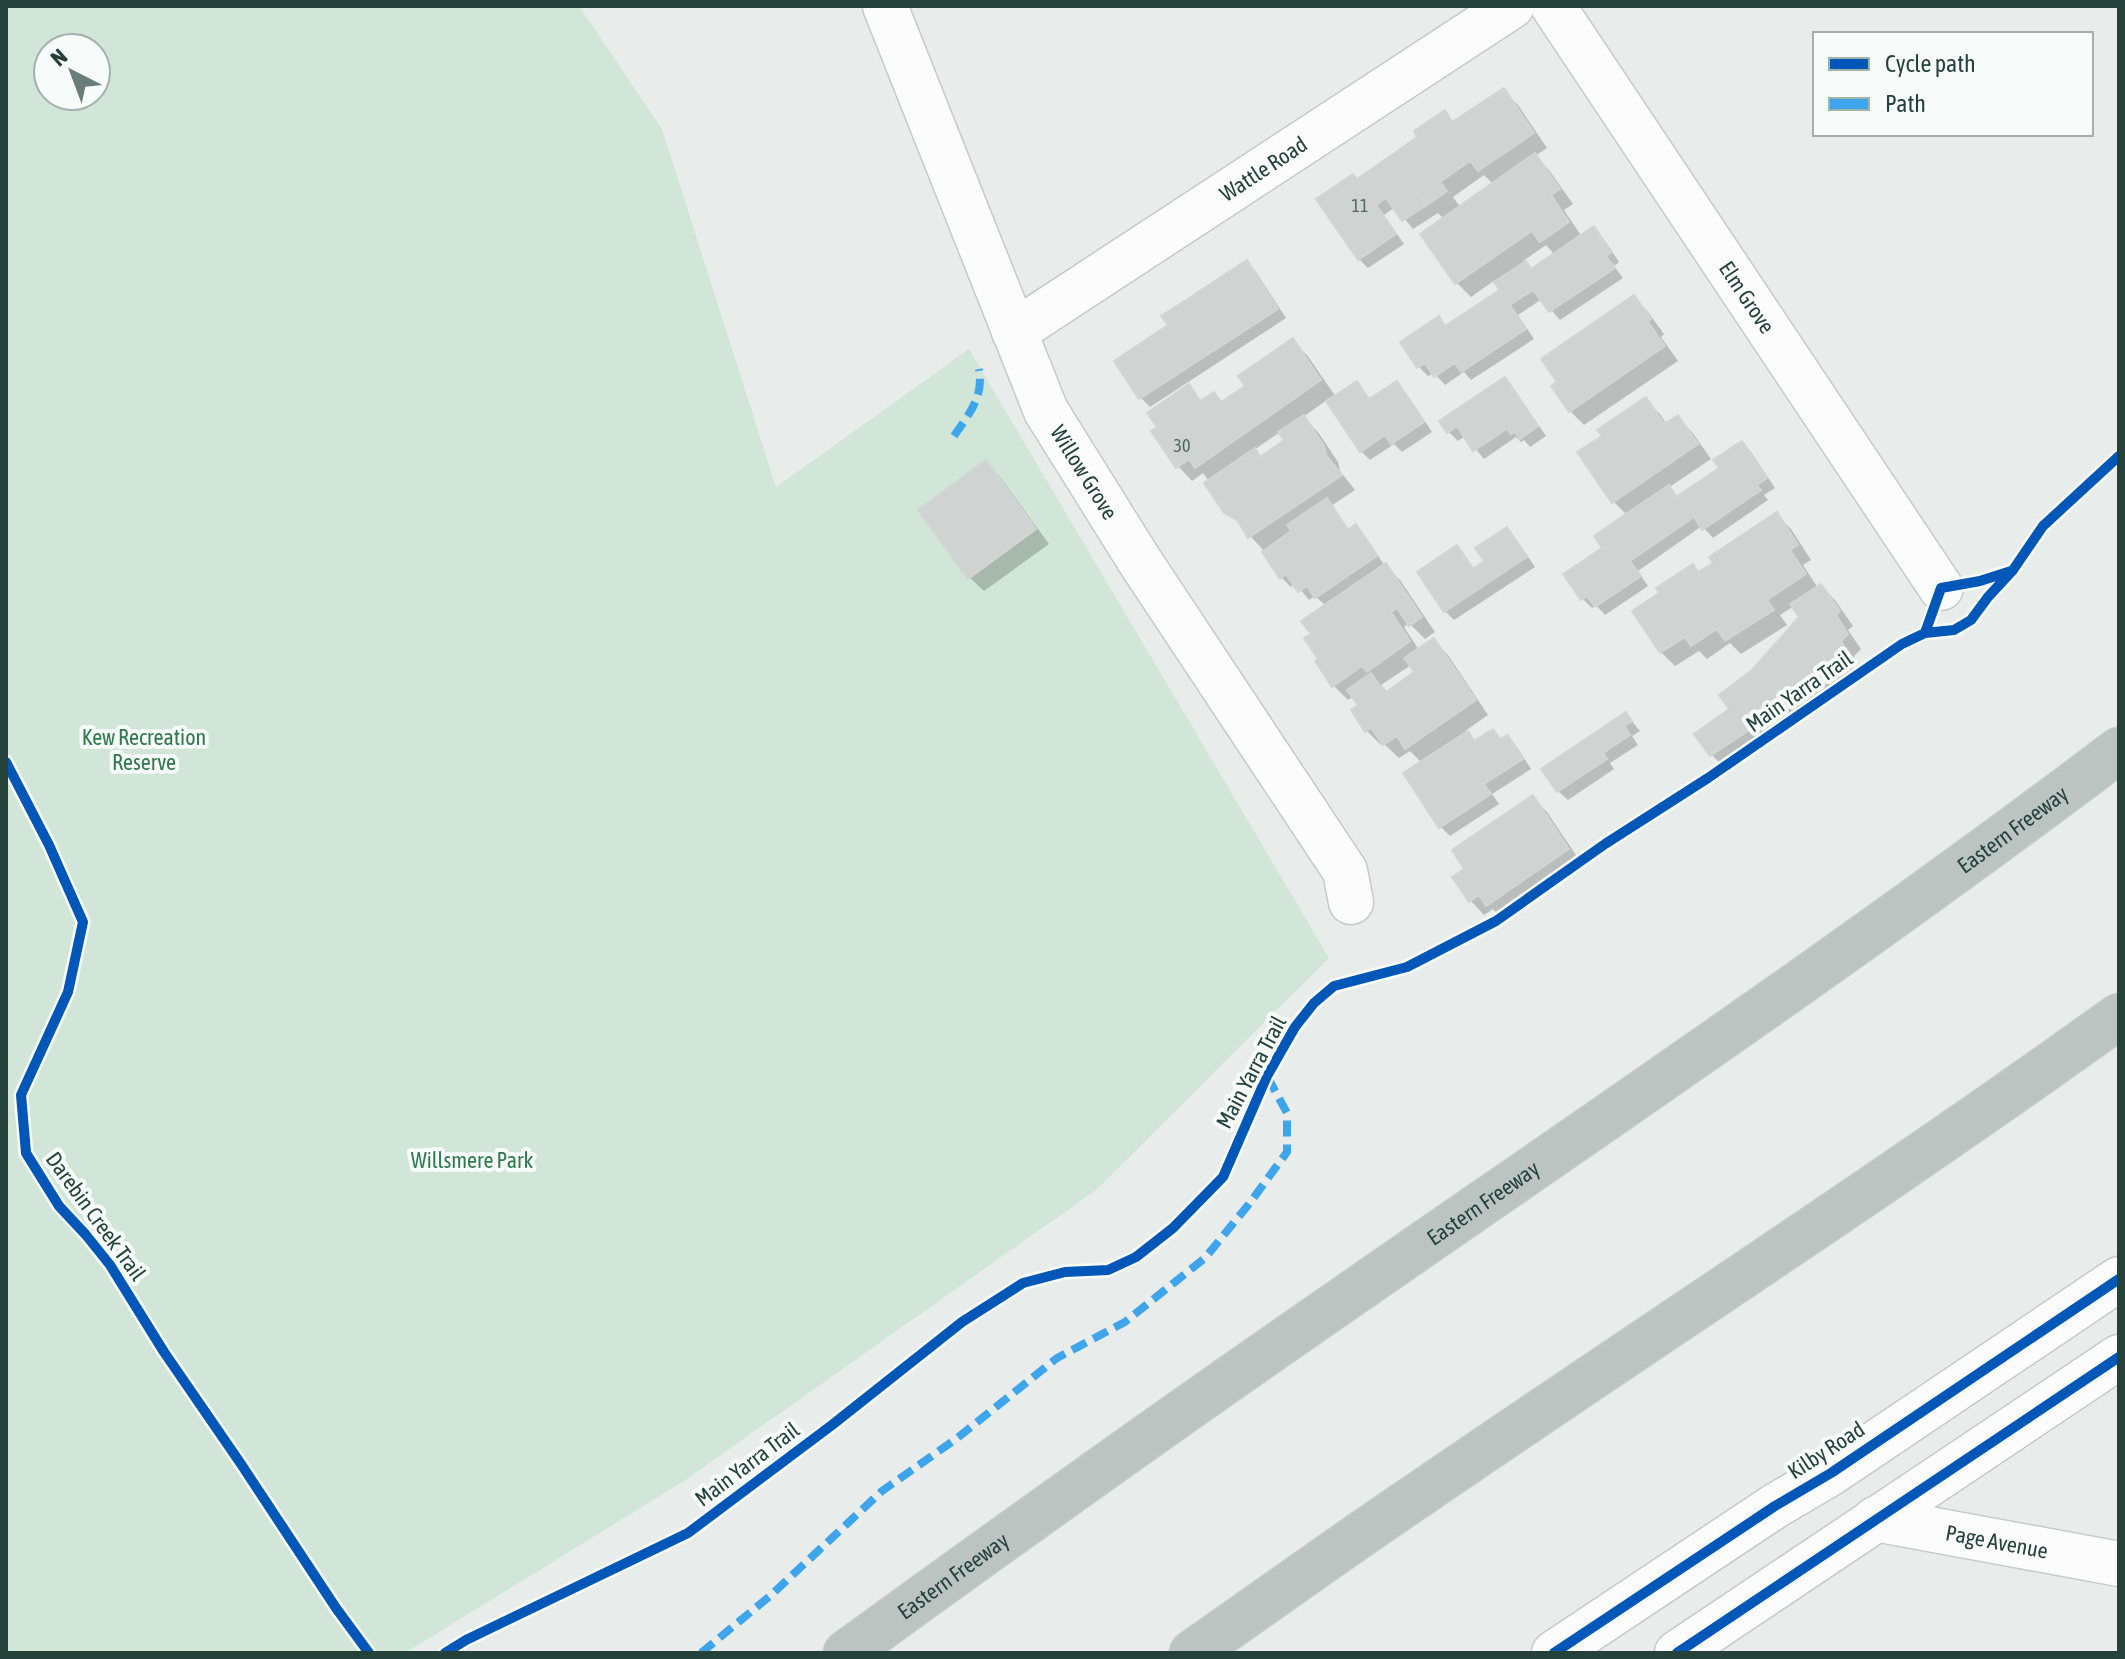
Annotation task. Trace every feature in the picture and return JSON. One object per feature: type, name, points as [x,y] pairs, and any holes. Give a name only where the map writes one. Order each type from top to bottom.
[{"type":"highway","name":"Eastern Freeway","points":[[846,1653],[1240,1371],[1728,1035],[2023,823],[2119,750]]},
{"type":"highway","points":[[1192,1653],[1395,1511],[2042,1072],[2119,1016]]},
{"type":"street","name":"Willow Grove","points":[[885,6],[1046,411],[1139,560],[1345,871],[1351,902]]},
{"type":"street","name":"Wattle Road","points":[[1014,332],[1512,6]]},
{"type":"street","name":"Elm Grove","points":[[1553,6],[1941,588]]},
{"type":"street","name":"Kilby Road","points":[[1554,1653],[1775,1506],[1831,1473],[2119,1279]]},
{"type":"street","points":[[1677,1653],[2119,1357]]},
{"type":"street","points":[[1775,1506],[1812,1563]]},
{"type":"street","name":"Page Avenue","points":[[1875,1519],[2119,1564]]},
{"type":"green space","name":"Willsmere Park","points":[[6,6],[579,6],[662,129],[776,487],[969,349],[1329,958],[1096,1190],[684,1481],[405,1653],[6,1653]]},
{"type":"building","points":[[1504,88],[1534,133],[1478,171],[1470,161],[1440,182],[1447,191],[1427,205],[1392,155],[1417,137],[1414,131],[1445,110],[1452,122]]},
{"type":"building","points":[[1535,153],[1560,189],[1551,195],[1569,222],[1540,242],[1532,231],[1455,284],[1420,234]]},
{"type":"building","points":[[1392,155],[1427,205],[1402,221],[1386,198],[1376,205],[1396,234],[1358,260],[1316,199],[1353,174],[1357,179]]},
{"type":"building","points":[[1594,226],[1611,253],[1606,256],[1615,268],[1549,312],[1533,290],[1510,305],[1494,282],[1526,261],[1531,269]]},
{"type":"building","points":[[1247,260],[1278,309],[1218,348],[1186,300]]},
{"type":"building","points":[[1500,290],[1526,329],[1461,372],[1455,363],[1434,377],[1425,363],[1417,368],[1400,342],[1439,316],[1445,326]]},
{"type":"building","points":[[1634,295],[1665,346],[1569,412],[1551,386],[1557,382],[1541,359]]},
{"type":"building","points":[[1186,300],[1218,348],[1139,399],[1114,361],[1168,325],[1161,316]]},
{"type":"building","points":[[1293,338],[1321,380],[1195,468],[1189,459],[1176,468],[1151,431],[1157,427],[1147,413],[1189,384],[1200,401],[1214,392],[1221,402],[1245,386],[1238,376]]},
{"type":"building","points":[[1505,377],[1538,426],[1520,439],[1515,432],[1511,434],[1507,429],[1473,451],[1457,426],[1447,433],[1439,421]]},
{"type":"building","points":[[1357,381],[1369,399],[1397,381],[1424,422],[1391,444],[1385,435],[1360,452],[1326,401]]},
{"type":"building","points":[[1646,397],[1664,424],[1678,415],[1698,444],[1612,503],[1577,452],[1602,436],[1597,430]]},
{"type":"building","points":[[1304,415],[1324,446],[1326,455],[1342,475],[1248,538],[1238,521],[1224,513],[1204,483],[1255,448],[1260,457],[1284,440],[1278,432]]},
{"type":"building","points":[[1742,441],[1767,478],[1757,485],[1761,490],[1702,530],[1694,517],[1662,539],[1639,505],[1669,485],[1676,497],[1719,468],[1713,460]]},
{"type":"building","points":[[986,460],[1036,529],[968,579],[918,510]]},
{"type":"building","points":[[1327,498],[1348,530],[1356,524],[1377,556],[1315,598],[1307,586],[1298,592],[1286,574],[1280,579],[1262,552],[1291,531],[1287,525]]},
{"type":"building","points":[[1639,505],[1662,539],[1630,561],[1641,576],[1595,607],[1587,596],[1581,600],[1563,574],[1602,548],[1594,536]]},
{"type":"building","points":[[1777,512],[1798,545],[1790,550],[1806,574],[1767,600],[1774,610],[1725,641],[1717,629],[1691,646],[1685,637],[1660,653],[1632,611],[1659,593],[1656,588],[1693,564],[1698,572],[1713,563],[1709,557]]},
{"type":"building","points":[[1507,527],[1527,557],[1444,612],[1417,572],[1457,545],[1473,569],[1484,561],[1475,548]]},
{"type":"building","points":[[1386,563],[1422,617],[1409,626],[1397,608],[1391,612],[1410,641],[1367,672],[1362,666],[1332,687],[1304,638],[1311,634],[1301,621]]},
{"type":"building","points":[[1821,584],[1840,611],[1836,615],[1848,634],[1841,641],[1845,649],[1835,657],[1841,668],[1816,686],[1812,681],[1751,723],[1754,727],[1710,756],[1694,734],[1729,709],[1719,695],[1752,670],[1799,617],[1790,604]]},
{"type":"building","points":[[1434,638],[1476,700],[1405,749],[1397,736],[1383,745],[1371,728],[1365,732],[1351,710],[1358,705],[1347,690],[1371,673],[1385,693],[1414,672],[1404,658]]},
{"type":"building","points":[[1626,712],[1632,721],[1624,726],[1630,735],[1603,753],[1607,759],[1557,792],[1541,769]]},
{"type":"building","points":[[1493,729],[1500,739],[1508,735],[1523,759],[1484,784],[1491,794],[1439,828],[1403,773],[1468,731],[1474,741]]},
{"type":"building","points":[[1533,795],[1569,849],[1486,906],[1479,895],[1469,902],[1452,877],[1464,869],[1452,850]]},
{"type":"marked path","points":[[954,436],[977,397],[979,369]]},
{"type":"marked path","points":[[701,1653],[770,1596],[882,1491],[956,1439],[1057,1358],[1125,1322],[1205,1258],[1287,1152],[1287,1113],[1267,1076]]},
{"type":"cycle path","name":"Main Yarra Trail","points":[[445,1653],[688,1533],[962,1322],[1023,1283],[1065,1272],[1108,1270],[1136,1257],[1173,1228],[1223,1177],[1267,1076],[1295,1027],[1314,1003],[1334,986],[1407,967],[1496,921],[1902,644],[1925,633],[1954,630],[1971,620],[2013,570],[2043,526],[2119,456]]},
{"type":"cycle path","points":[[1925,633],[1941,588],[1980,581],[2011,571]]},
{"type":"cycle path","name":"Darebin Creek Trail","points":[[6,762],[49,845],[83,922],[68,992],[21,1095],[26,1153],[59,1206],[110,1265],[164,1352],[369,1653]]},
{"type":"cycle path","points":[[1554,1653],[1775,1506],[1831,1473],[2119,1279]]},
{"type":"cycle path","points":[[1677,1653],[2119,1357]]},
{"type":"park label","name":"Kew Recreation Reserve","points":[[144,750]]}]
